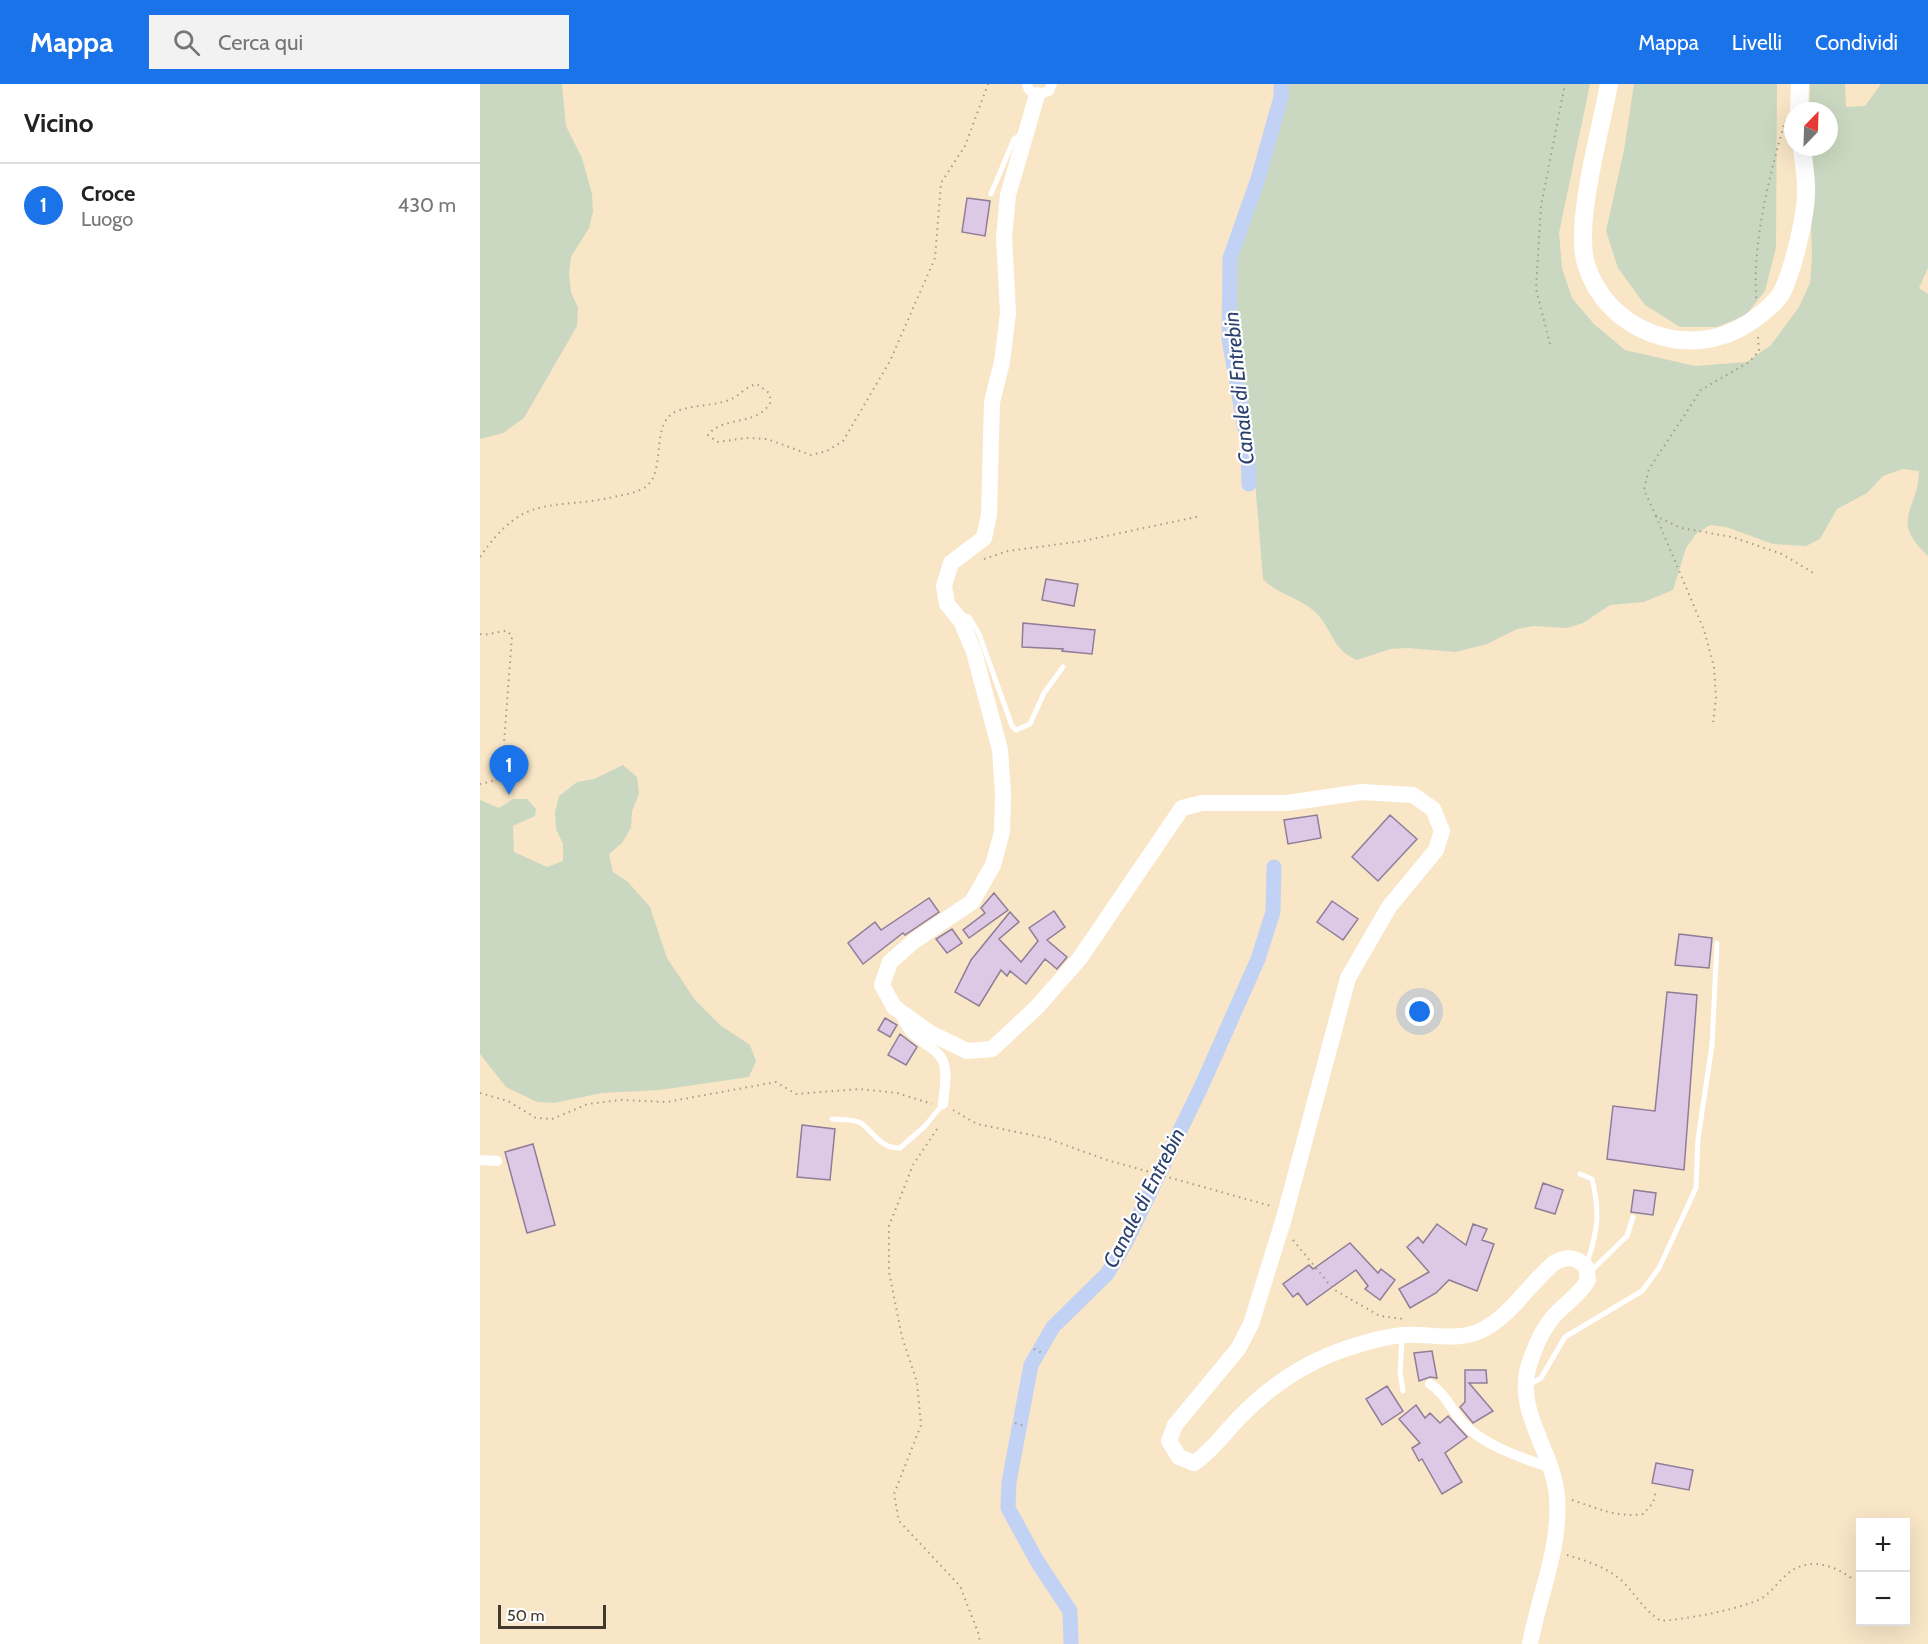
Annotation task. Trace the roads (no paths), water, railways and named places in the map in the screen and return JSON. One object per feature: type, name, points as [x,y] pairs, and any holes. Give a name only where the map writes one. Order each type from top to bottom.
[{"type":"main road","points":[[1609,84],[1582,227],[1585,263],[1601,296],[1626,322],[1659,338],[1694,341],[1731,334],[1761,315],[1780,295],[1793,263],[1806,190],[1803,156]]},
{"type":"main road","points":[[1796,102],[1800,84]]},
{"type":"street","points":[[1052,84],[1048,92],[1032,89],[1027,131],[1008,195],[1004,237],[1008,313],[1002,362],[992,402],[989,515],[984,538],[951,563],[944,586],[947,604],[961,621],[974,652],[1000,750],[1003,793],[1002,832],[993,865],[972,902],[914,941],[890,962],[882,985],[894,1007],[930,1032],[967,1051],[992,1049],[1036,1007],[1080,958],[1182,808],[1202,802],[1287,803],[1362,792],[1413,795],[1433,809],[1442,831],[1436,850],[1389,907],[1348,978],[1284,1218],[1251,1324],[1238,1349],[1175,1425],[1169,1441],[1179,1458],[1194,1463],[1209,1453],[1261,1397],[1288,1377],[1317,1360],[1402,1329],[1448,1337],[1464,1336],[1480,1331],[1509,1310],[1554,1263],[1570,1257],[1586,1268],[1584,1286],[1552,1317],[1541,1335],[1529,1365],[1526,1387],[1530,1412],[1551,1468],[1558,1498],[1557,1531],[1530,1644]]},
{"type":"street","points":[[900,1012],[905,1029],[942,1059],[943,1104]]},
{"type":"street","points":[[480,1160],[497,1161]]},
{"type":"street","points":[[1430,1384],[1438,1389],[1464,1424],[1476,1434],[1551,1468]]},
{"type":"lane","points":[[992,194],[1014,139],[1027,131]]},
{"type":"lane","points":[[954,612],[969,617],[979,634],[1012,726],[1016,730],[1030,724],[1044,693],[1063,667]]},
{"type":"lane","points":[[1526,1387],[1541,1378],[1565,1337],[1620,1307],[1642,1291],[1659,1268],[1696,1188],[1698,1139],[1712,1045],[1717,943]]},
{"type":"lane","points":[[832,1119],[859,1122],[878,1141],[890,1148],[900,1148],[925,1126],[943,1104]]},
{"type":"lane","points":[[1580,1174],[1592,1179],[1599,1206],[1595,1238],[1586,1268],[1598,1267],[1627,1236],[1633,1217]]},
{"type":"lane","points":[[1402,1329],[1400,1372],[1403,1391]]},
{"type":"waterway","name":"Canale di Entrebin","points":[[1249,484],[1248,446],[1229,339],[1230,258],[1258,179],[1281,97],[1281,84]]},
{"type":"waterway","name":"Canale di Entrebin","points":[[1071,1644],[1070,1611],[1037,1561],[1008,1508],[1009,1482],[1031,1365],[1053,1327],[1107,1274],[1126,1242],[1202,1085],[1258,959],[1273,912],[1274,867]]},
{"type":"place","name":"Croce","points":[[509,795]]}]
